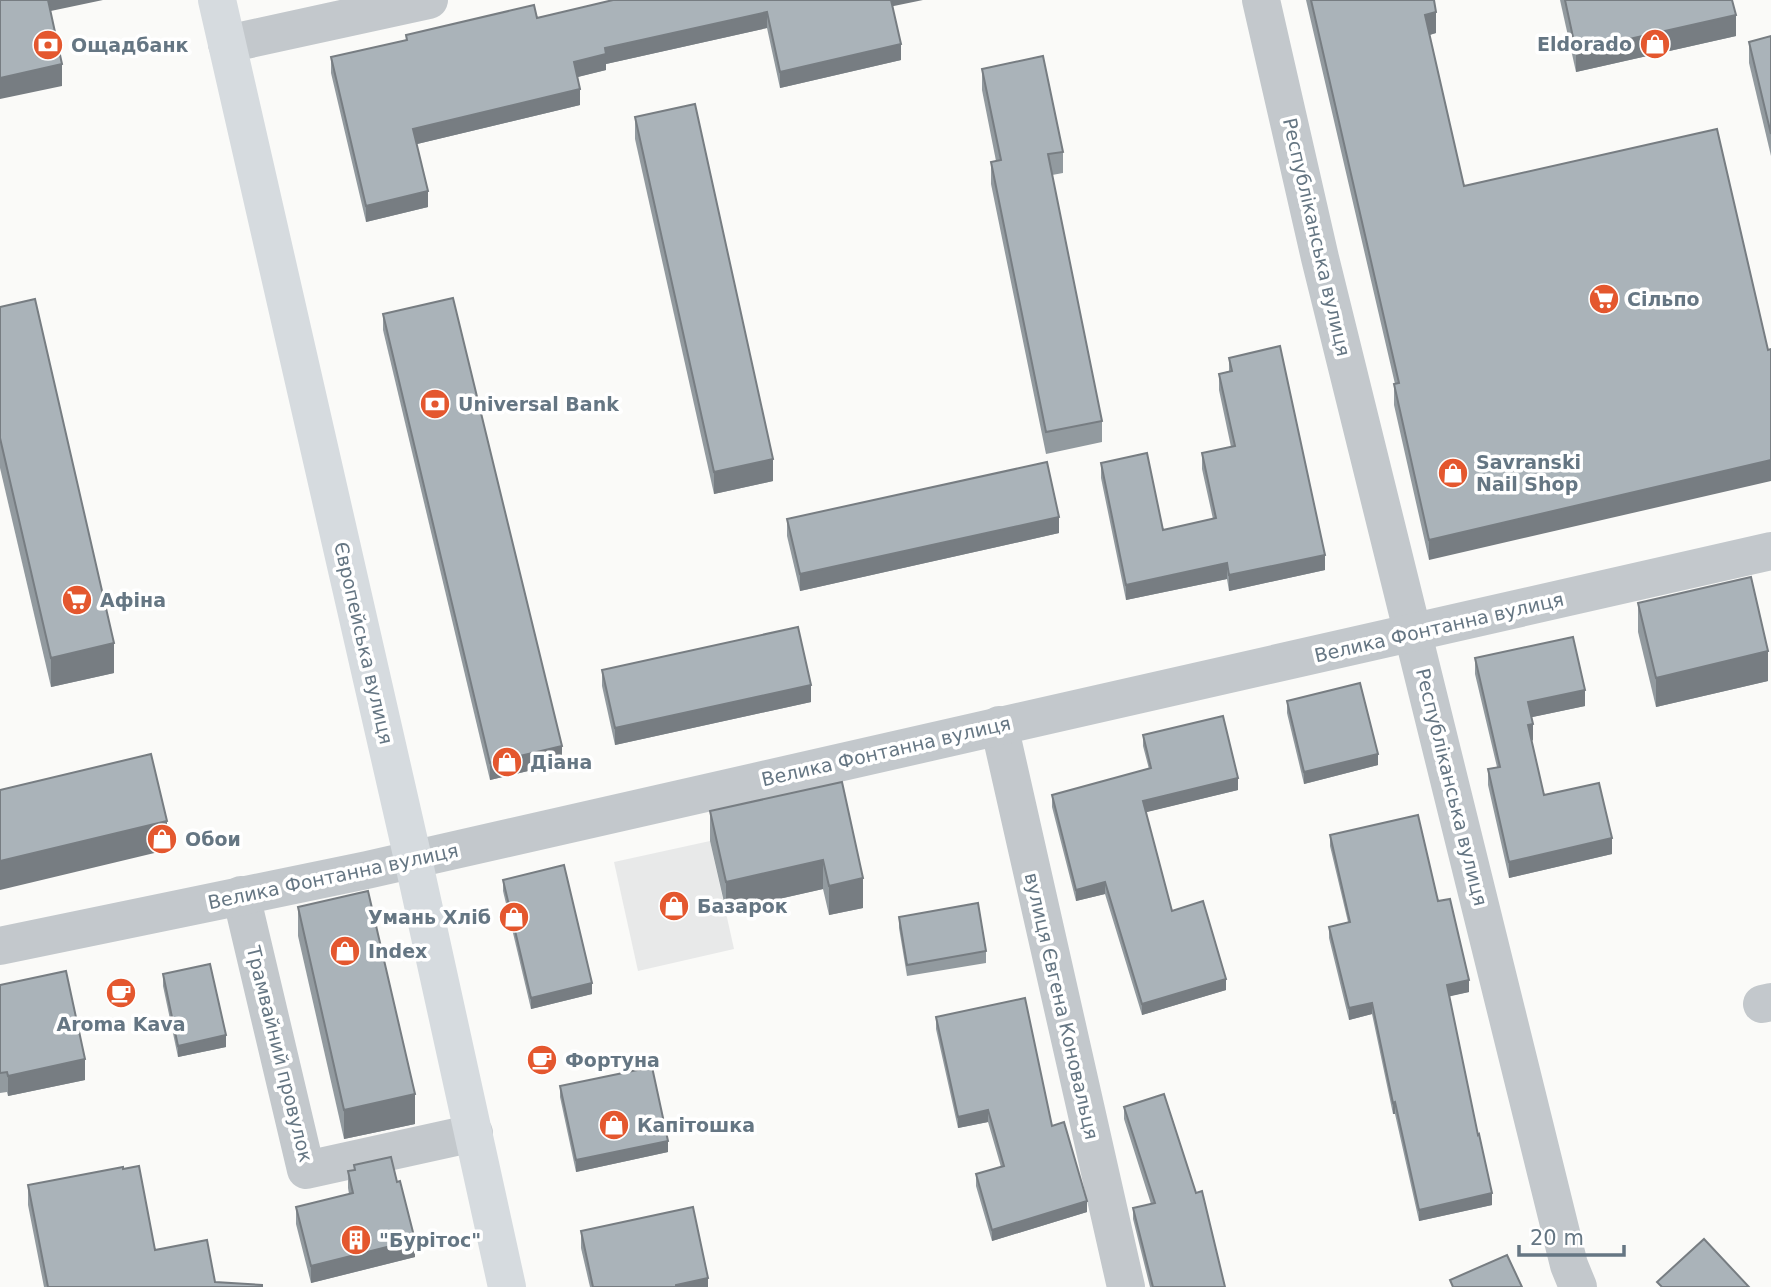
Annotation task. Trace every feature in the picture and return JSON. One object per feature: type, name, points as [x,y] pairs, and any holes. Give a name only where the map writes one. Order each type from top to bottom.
[{"type":"main road","name":"Європейська вулиця","points":[[217,0],[413,859],[507,1287]]},
{"type":"street","points":[[227,44],[429,0]]},
{"type":"street","name":"Республіканська вулиця","points":[[1261,0],[1320,258],[1415,633],[1563,1243],[1578,1287]]},
{"type":"street","name":"Велика Фонтанна вулиця","points":[[0,946],[413,859],[1771,551]]},
{"type":"street","name":"вулиця Євгена Коновальця","points":[[999,725],[1126,1287]]},
{"type":"street","name":"Трамвайний провулок","points":[[241,895],[306,1170],[474,1133]]},
{"type":"shaded area","name":"Базарок","points":[[710,841],[734,949],[638,971],[614,862]]},
{"type":"building","points":[[0,0],[48,0],[62,64],[0,78]]},
{"type":"building","points":[[613,0],[891,0],[901,44],[780,72],[767,12],[605,48],[606,54],[574,62],[580,89],[413,129],[428,191],[366,206],[331,57],[407,40],[406,35],[534,5],[537,18]]},
{"type":"building","name":"Сільпо","points":[[1311,0],[1434,0],[1436,12],[1425,15],[1464,186],[1717,129],[1768,350],[1771,349],[1771,460],[1429,540],[1394,384],[1399,383]]},
{"type":"building","points":[[1565,0],[1732,0],[1736,15],[1576,51]]},
{"type":"building","points":[[1771,36],[1771,134],[1749,42]]},
{"type":"building","points":[[1043,56],[1063,152],[1048,154],[1102,421],[1046,432],[991,162],[1001,160],[982,69]]},
{"type":"building","points":[[695,104],[773,459],[714,472],[635,117]]},
{"type":"building","points":[[453,298],[562,746],[490,763],[383,314]]},
{"type":"building","points":[[35,299],[114,643],[51,658],[0,438],[0,307]]},
{"type":"building","points":[[1280,346],[1325,555],[1229,575],[1227,563],[1126,585],[1101,463],[1147,453],[1163,530],[1216,518],[1202,453],[1235,446],[1219,374],[1232,371],[1229,358]]},
{"type":"building","points":[[1047,462],[1059,517],[800,574],[787,519]]},
{"type":"building","points":[[1751,577],[1768,651],[1656,678],[1638,603]]},
{"type":"building","points":[[798,627],[811,685],[615,728],[602,670]]},
{"type":"building","points":[[1573,637],[1585,690],[1528,702],[1533,724],[1528,725],[1544,795],[1599,783],[1612,838],[1509,862],[1488,769],[1500,767],[1475,658]]},
{"type":"building","points":[[1360,683],[1378,754],[1304,772],[1287,701]]},
{"type":"building","points":[[1223,716],[1238,778],[1143,801],[1172,911],[1203,901],[1226,979],[1142,1004],[1105,882],[1076,890],[1052,795],[1151,768],[1143,735]]},
{"type":"building","points":[[151,754],[167,821],[0,861],[0,790]]},
{"type":"building","points":[[842,782],[863,878],[829,886],[823,860],[726,882],[710,811]]},
{"type":"building","points":[[1418,815],[1438,901],[1450,899],[1469,980],[1447,985],[1492,1193],[1419,1210],[1372,1003],[1349,1008],[1329,927],[1350,922],[1330,835]]},
{"type":"building","points":[[564,865],[592,983],[531,998],[503,880]]},
{"type":"building","points":[[368,891],[415,1094],[344,1110],[298,907]]},
{"type":"building","points":[[978,903],[986,951],[907,965],[899,917]]},
{"type":"building","points":[[210,964],[226,1035],[178,1046],[163,974]]},
{"type":"building","points":[[66,971],[85,1059],[8,1076],[7,1072],[0,1073],[0,985]]},
{"type":"building","points":[[1025,998],[1052,1126],[1064,1122],[1087,1201],[992,1230],[976,1174],[1004,1166],[988,1110],[958,1117],[936,1017]]},
{"type":"building","name":"Капітошка","points":[[652,1067],[668,1141],[576,1160],[560,1086]]},
{"type":"building","points":[[1164,1094],[1196,1193],[1202,1191],[1225,1287],[1153,1287],[1133,1208],[1155,1203],[1124,1107]]},
{"type":"building","name":"\"Бурітос\"","points":[[391,1157],[415,1240],[311,1266],[296,1207],[353,1193],[348,1171],[355,1170],[354,1165]]},
{"type":"building","points":[[139,1166],[155,1250],[207,1240],[215,1282],[262,1287],[48,1287],[28,1185]]},
{"type":"building","points":[[693,1207],[708,1278],[676,1287],[593,1287],[581,1231]]},
{"type":"building","points":[[1704,1239],[1749,1287],[1662,1287],[1657,1282]]},
{"type":"building","points":[[1507,1255],[1522,1287],[1453,1287],[1450,1280]]},
{"type":"place","name":"Eldorado","points":[[1655,44]]},
{"type":"place","name":"Ощадбанк","points":[[48,45]]},
{"type":"place","name":"Сільпо","points":[[1604,299]]},
{"type":"place","name":"Universal Bank","points":[[435,404]]},
{"type":"place","name":"Savranski Nail Shop","points":[[1453,473]]},
{"type":"place","name":"Афіна","points":[[77,600]]},
{"type":"place","name":"Діана","points":[[507,762]]},
{"type":"place","name":"Обои","points":[[162,839]]},
{"type":"place","name":"Базарок","points":[[674,906]]},
{"type":"place","name":"Умань Хліб","points":[[514,917]]},
{"type":"place","name":"Index","points":[[345,951]]},
{"type":"place","name":"Aroma Kava","points":[[121,993]]},
{"type":"place","name":"Фортуна","points":[[542,1060]]},
{"type":"place","name":"Капітошка","points":[[614,1125]]},
{"type":"place","name":"\"Бурітос\"","points":[[356,1240]]}]
